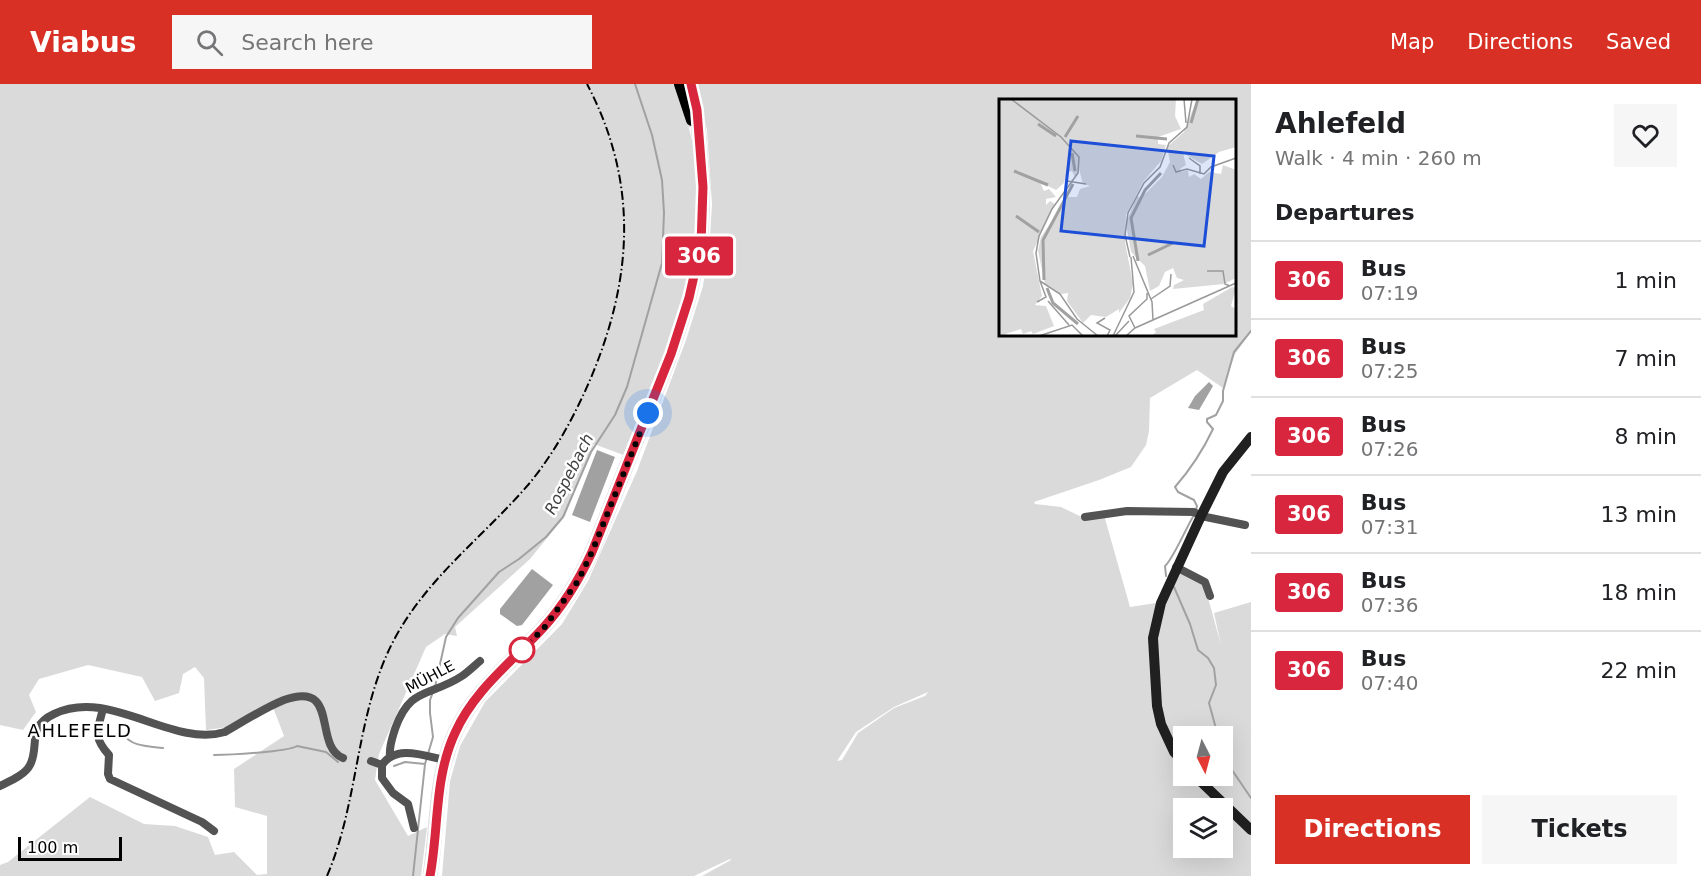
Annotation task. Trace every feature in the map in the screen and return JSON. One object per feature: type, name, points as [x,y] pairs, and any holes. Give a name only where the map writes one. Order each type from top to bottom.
[{"type":"main road","points":[[680,84],[698,138]]},
{"type":"main road","points":[[430,876],[439,789],[439,759],[466,711],[492,680],[544,628],[566,600],[592,552],[671,354],[689,298],[701,245],[703,187],[697,110],[691,84]]},
{"type":"main road","points":[[1173,750],[1161,724],[1157,706],[1153,638],[1161,603],[1176,567],[1223,472],[1251,436]]},
{"type":"main road","points":[[1205,786],[1251,830]]},
{"type":"street","points":[[1086,517],[1127,511],[1194,512],[1201,516],[1245,525]]},
{"type":"street","points":[[1176,567],[1205,582],[1210,596]]},
{"type":"street","name":"MÜHLE","points":[[382,765],[390,756],[389,746],[405,706],[420,694],[440,688],[463,676],[480,661]]},
{"type":"street","points":[[0,786],[26,770],[31,764],[34,739],[44,719],[66,709],[115,711],[171,729],[215,735],[225,732],[284,700],[309,698],[318,703],[324,713],[330,745],[343,758]]},
{"type":"street","points":[[103,709],[96,736],[99,744],[109,755],[110,779],[202,822],[214,831]]},
{"type":"street","points":[[390,756],[402,753],[439,759]]},
{"type":"street","points":[[371,761],[382,765],[382,778],[393,793],[408,804],[414,828]]},
{"type":"shaded area","points":[[0,84],[678,84],[695,153],[696,241],[682,311],[626,456],[594,444],[565,516],[530,559],[455,627],[457,636],[445,634],[426,647],[379,754],[375,780],[408,836],[427,827],[421,876],[0,876],[0,865],[8,862],[90,797],[144,824],[175,826],[208,837],[215,855],[234,852],[257,875],[267,874],[267,816],[235,807],[234,769],[284,736],[271,702],[229,727],[206,730],[204,678],[195,667],[183,674],[179,693],[155,701],[142,677],[88,665],[39,679],[29,695],[36,712],[23,730],[0,725]]},
{"type":"shaded area","points":[[698,84],[1251,84],[1251,332],[1235,354],[1223,388],[1197,370],[1150,398],[1149,431],[1146,445],[1131,467],[1034,502],[1061,507],[1086,519],[1104,515],[1130,607],[1156,603],[1152,677],[1173,754],[1173,786],[1200,786],[1213,798],[1173,798],[1173,858],[1233,858],[1233,818],[1251,835],[1251,876],[702,876],[730,859],[694,876],[442,876],[450,781],[460,746],[485,702],[562,624],[588,581],[637,471],[686,340],[703,286],[712,204],[707,131]],"holes":[[[928,692],[925,696],[894,708],[858,733],[842,760],[837,761],[856,732],[894,707]]]},
{"type":"shaded area","points":[[1209,382],[1213,386],[1199,410],[1188,408],[1195,396]]},
{"type":"shaded area","points":[[597,450],[615,457],[590,522],[572,515]]},
{"type":"shaded area","points":[[532,569],[553,585],[522,625],[517,626],[500,614],[500,609]]},
{"type":"shaded area","points":[[1180,570],[1204,583],[1221,645],[1214,613],[1251,602],[1251,825],[1233,807],[1233,798],[1225,798],[1213,786],[1233,786],[1233,726],[1173,726],[1173,742],[1164,724],[1157,682],[1156,640],[1169,595]]},
{"type":"waterway","name":"Rospebach","points":[[435,687],[446,637],[458,618],[499,572],[546,537],[563,517],[591,452],[615,415],[627,387],[662,263],[664,213],[662,180],[652,135],[635,84]]},
{"type":"waterway","points":[[1196,510],[1194,500],[1178,492],[1175,487],[1196,459],[1213,429],[1207,419],[1216,415],[1223,401],[1223,391],[1234,352],[1251,331]]},
{"type":"waterway","points":[[1166,576],[1165,566],[1194,515]]},
{"type":"waterway","points":[[1174,587],[1198,650],[1208,658],[1214,668],[1216,685],[1209,703],[1215,726]]},
{"type":"waterway","name":"Rospebach","points":[[413,876],[425,764],[433,737],[430,713],[430,700],[433,692]]},
{"type":"waterway","points":[[123,734],[136,744],[163,748]]},
{"type":"waterway","points":[[214,755],[244,754],[297,746],[326,752],[338,762]]},
{"type":"waterway","points":[[394,766],[405,762],[425,764]]},
{"type":"waterway","points":[[1233,771],[1251,798]]},
{"type":"tunnel","points":[[343,758],[371,761]]},
{"type":"railway","points":[[327,876],[346,817],[372,696],[395,638],[408,616],[440,576],[511,504],[546,461],[577,408],[604,342],[615,305],[622,268],[624,231],[622,195],[615,158],[604,121],[587,84]]},
{"type":"bus line","name":"306","points":[[430,876],[441,774],[456,730],[466,711],[479,695],[544,628],[578,581],[592,552],[671,354],[689,298],[701,245],[703,187],[697,110],[691,84]]},
{"type":"district","name":"AHLEFELD","points":[[80,730]]},
{"type":"route","points":[[522,650],[544,628],[578,581],[648,413]]}]
